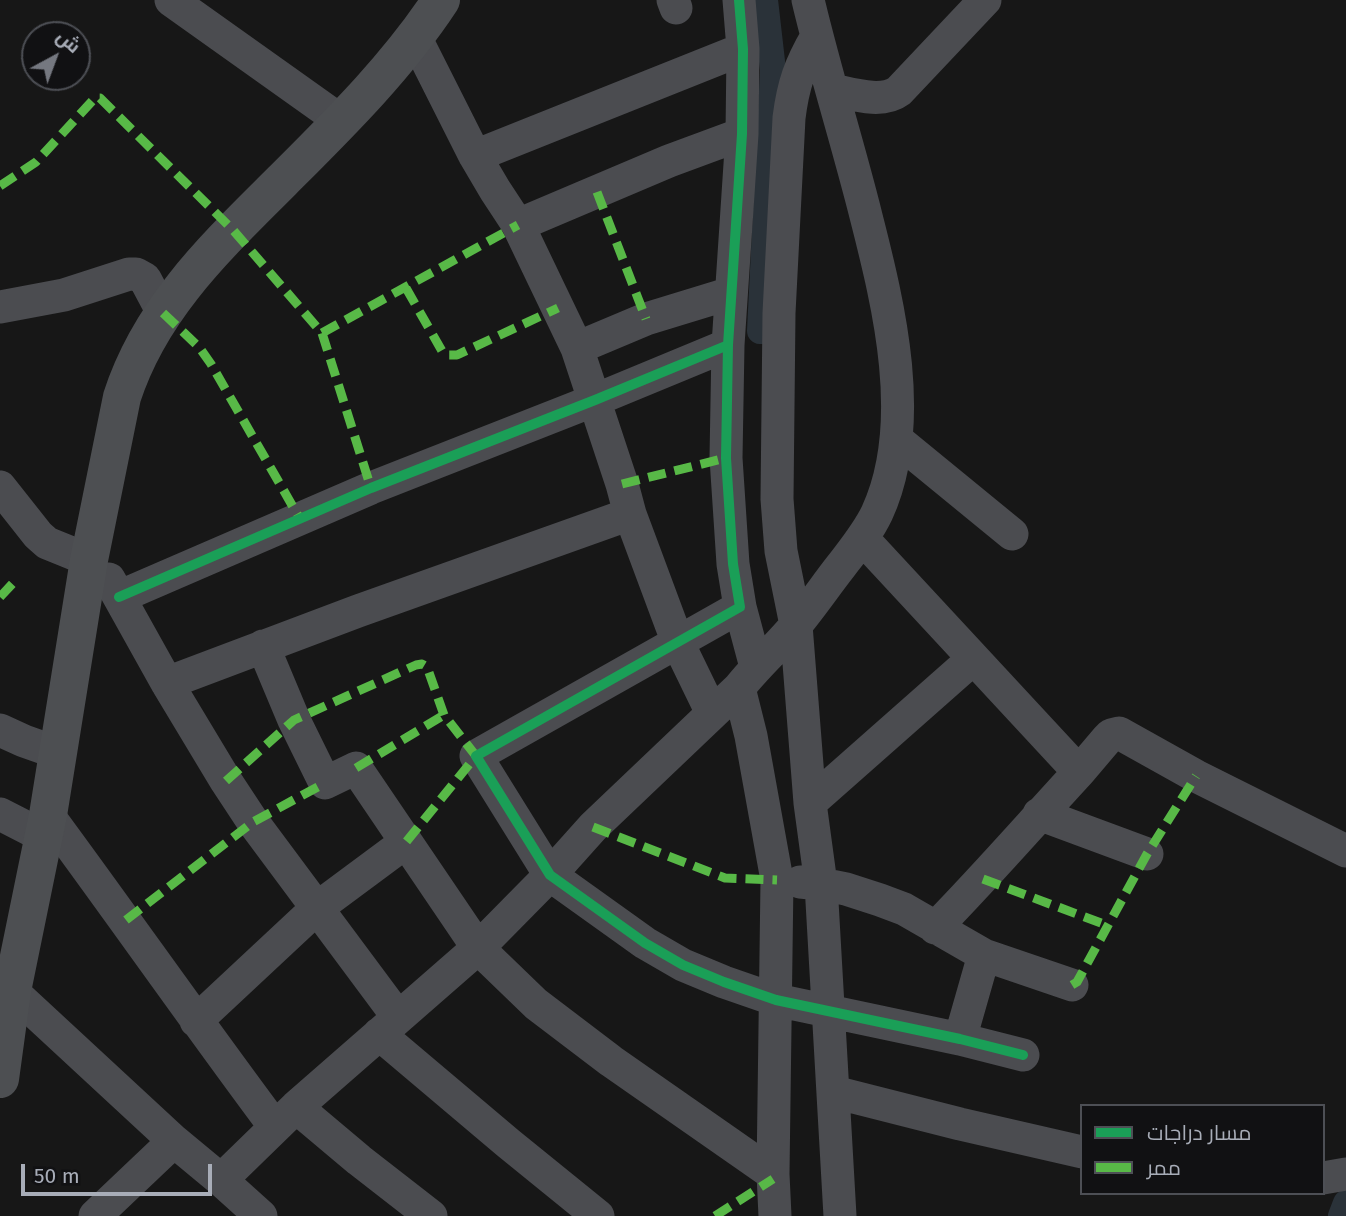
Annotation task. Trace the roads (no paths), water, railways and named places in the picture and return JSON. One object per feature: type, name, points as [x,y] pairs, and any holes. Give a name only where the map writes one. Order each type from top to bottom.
[{"type":"main road","points":[[0,1079],[6,989],[45,825],[90,554],[122,397],[130,372],[163,313],[194,271],[341,121],[415,37],[441,0]]},
{"type":"street","points":[[171,0],[341,121]]},
{"type":"street","points":[[738,0],[743,49],[742,134],[731,293],[726,458],[733,564],[740,607],[751,736],[777,880],[773,1174],[775,1216]]},
{"type":"street","points":[[221,1180],[286,1117],[478,948],[593,827],[712,713],[796,625],[862,538],[876,514],[887,488],[896,439],[895,358],[877,261],[808,0]]},
{"type":"street","points":[[832,90],[884,98],[893,96],[985,0]]},
{"type":"street","points":[[817,36],[799,71],[792,92],[789,118],[778,362],[777,499],[781,551],[796,625],[810,803],[821,884],[840,1216]]},
{"type":"street","points":[[415,37],[475,156],[518,225],[577,348],[630,514],[678,643],[712,713]]},
{"type":"street","points":[[475,156],[743,49]]},
{"type":"street","points":[[518,225],[669,161],[742,134]]},
{"type":"street","points":[[0,307],[64,295],[136,274],[145,279],[163,313]]},
{"type":"street","points":[[577,348],[646,319],[731,293]]},
{"type":"street","points":[[118,597],[371,488],[595,400],[728,354],[778,362]]},
{"type":"street","points":[[896,439],[1013,534]]},
{"type":"street","points":[[0,487],[47,543],[90,554],[226,781],[317,908],[389,1026],[508,1143],[598,1216]]},
{"type":"street","points":[[167,683],[630,514]]},
{"type":"street","points":[[862,538],[1079,772]]},
{"type":"street","points":[[740,607],[476,756],[550,875],[645,943],[682,965],[724,982],[776,1000],[1023,1055]]},
{"type":"street","points":[[263,646],[294,720],[325,783],[356,768],[478,948],[536,1004],[611,1061],[773,1174]]},
{"type":"street","points":[[810,803],[973,659]]},
{"type":"street","points":[[0,730],[58,753]]},
{"type":"street","points":[[936,928],[983,880],[1107,739],[1119,733],[1196,776],[1346,851]]},
{"type":"street","points":[[0,814],[45,825],[126,920],[196,1021],[286,1117],[359,1160],[431,1216]]},
{"type":"street","points":[[1039,814],[1147,854]]},
{"type":"street","points":[[196,1021],[317,908],[406,842]]},
{"type":"street","points":[[777,880],[821,884],[880,900],[904,909],[984,955],[1072,985]]},
{"type":"street","points":[[960,1039],[984,955]]},
{"type":"street","points":[[6,989],[173,1141],[221,1180],[250,1213]]},
{"type":"street","points":[[834,1092],[1080,1152]]},
{"type":"street","points":[[94,1216],[173,1141]]},
{"type":"street","points":[[1325,1178],[1346,1174]]},
{"type":"waterway","points":[[760,331],[773,70],[765,0]]},
{"type":"waterway","points":[[1341,1216],[1346,1203]]}]
